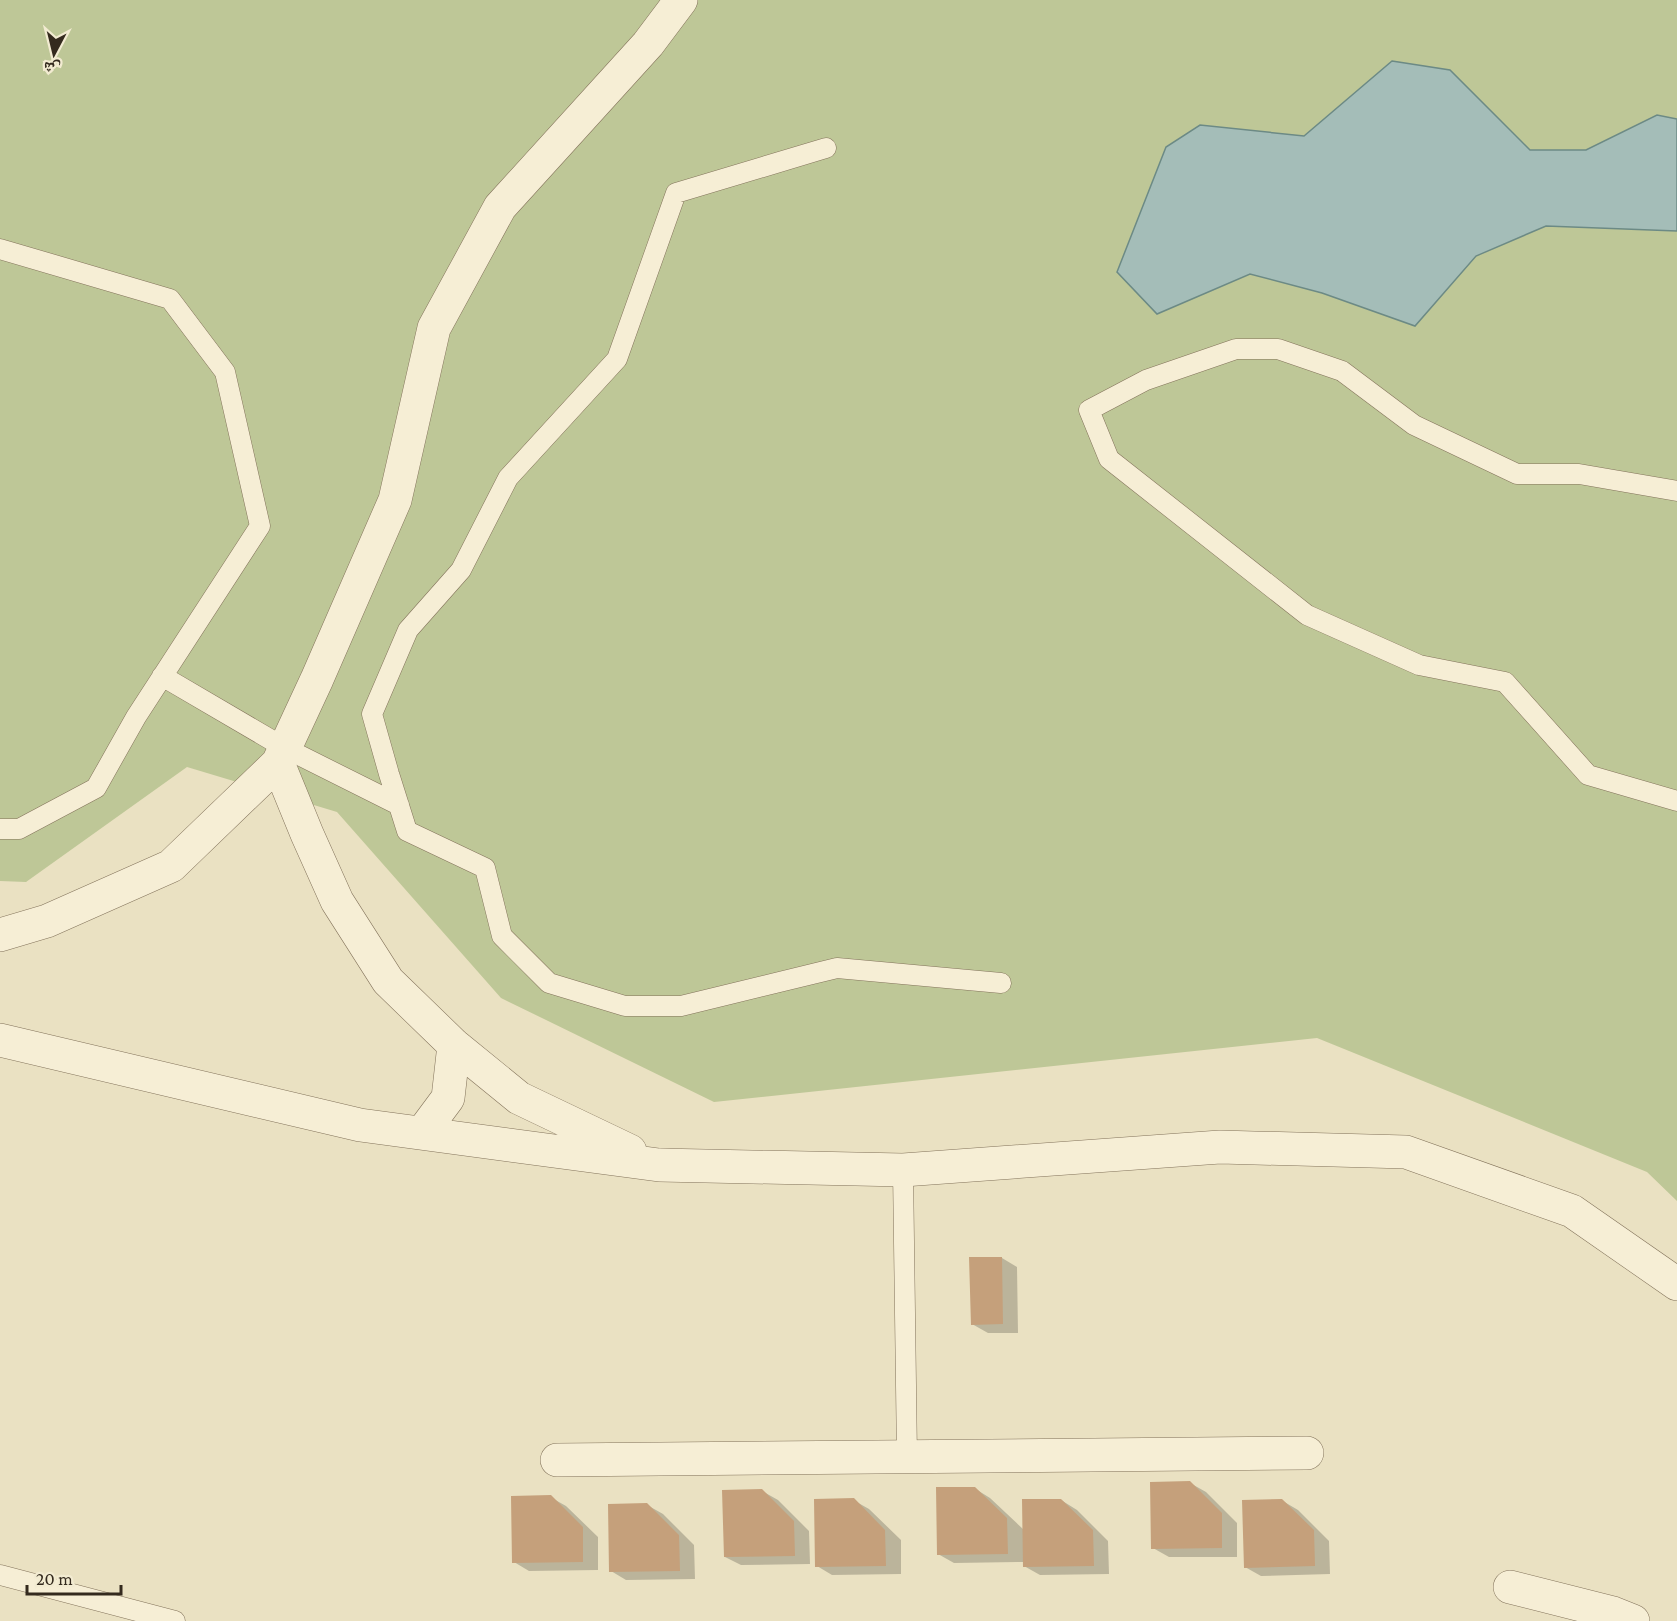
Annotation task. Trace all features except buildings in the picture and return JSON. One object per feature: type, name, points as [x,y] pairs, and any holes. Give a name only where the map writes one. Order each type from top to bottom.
[{"type":"street","points":[[0,934],[46,921],[171,866],[282,756],[395,500],[434,328],[500,207],[648,44],[681,0]]},
{"type":"street","points":[[282,756],[307,834],[337,901],[388,981],[454,1045],[519,1098],[659,1165]]},
{"type":"street","points":[[0,1040],[360,1125],[659,1165],[903,1170],[1220,1148],[1406,1152],[1572,1211],[1677,1284]]},
{"type":"street","points":[[422,1133],[448,1098],[454,1045]]},
{"type":"street","points":[[557,1460],[1307,1453]]},
{"type":"street","points":[[1510,1587],[1613,1613],[1632,1621]]},
{"type":"lane","points":[[826,148],[676,193],[617,359],[508,478],[461,570],[408,630],[372,714],[407,831],[485,867],[502,936],[549,983],[625,1006],[681,1006],[837,968],[1001,983]]},
{"type":"lane","points":[[0,249],[170,299],[225,372],[260,526],[136,717],[96,788],[19,829],[0,829]]},
{"type":"lane","points":[[1677,491],[1579,474],[1517,474],[1414,424],[1342,371],[1278,349],[1236,349],[1146,380],[1089,410],[1109,459],[1307,615],[1419,666],[1505,682],[1588,775],[1677,801]]},
{"type":"lane","points":[[162,676],[282,756],[399,805]]},
{"type":"lane","points":[[903,1170],[907,1457]]},
{"type":"lane","points":[[0,1575],[175,1621]]},
{"type":"green space","points":[[0,0],[1677,0],[1677,1201],[1647,1172],[1317,1038],[714,1102],[501,998],[337,812],[187,767],[26,882],[0,881]]},
{"type":"water","points":[[1392,61],[1450,70],[1530,150],[1586,150],[1657,115],[1677,119],[1677,231],[1546,226],[1476,256],[1415,326],[1322,293],[1250,274],[1157,314],[1117,272],[1166,147],[1200,125],[1304,136]]}]
